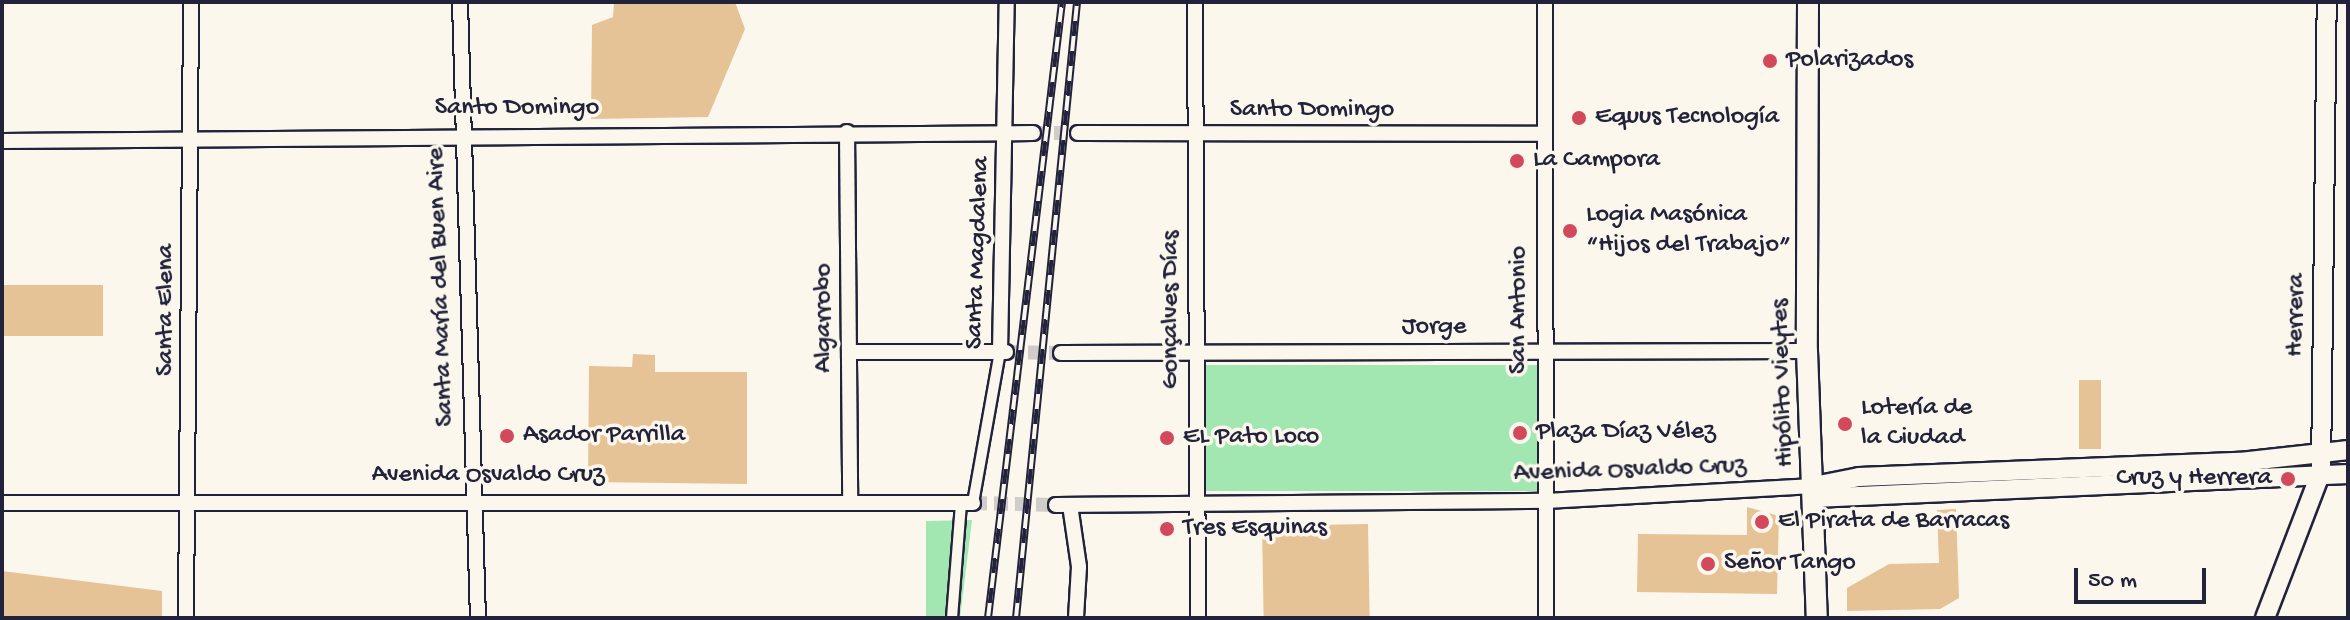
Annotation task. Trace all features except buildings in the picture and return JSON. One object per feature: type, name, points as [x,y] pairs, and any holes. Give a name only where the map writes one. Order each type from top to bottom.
[{"type":"main road","name":"Hipólito Vieytes","points":[[1808,2],[1807,351],[1817,618]]},
{"type":"street","name":"Santa Elena","points":[[186,618],[191,503],[191,2]]},
{"type":"street","name":"Santa María del Buen Aire","points":[[460,2],[461,133],[478,618]]},
{"type":"street","name":"Santa Magdalena","points":[[952,618],[967,504],[1003,352],[1008,132],[1007,2]]},
{"type":"street","name":"Gonçalves Días","points":[[1195,2],[1198,618]]},
{"type":"street","name":"San Antonio","points":[[1545,2],[1543,352],[1546,618]]},
{"type":"street","name":"Herrera","points":[[2265,618],[2321,463],[2327,2]]},
{"type":"street","name":"Algarrobo","points":[[847,132],[850,503]]},
{"type":"street","name":"Santo Domingo","points":[[2,141],[461,133],[1033,133]]},
{"type":"street","name":"Santo Domingo","points":[[1078,133],[1545,134]]},
{"type":"street","name":"Jorge","points":[[1061,353],[1807,351]]},
{"type":"street","points":[[849,352],[1003,352]]},
{"type":"street","name":"Avenida Osvaldo Cruz","points":[[1076,618],[1079,567],[1063,505],[1546,501],[1814,492],[2321,463],[2348,450]]},
{"type":"street","name":"Avenida Osvaldo Cruz","points":[[2321,463],[2348,474]]},
{"type":"street","name":"Avenida Osvaldo Cruz","points":[[2,503],[474,501],[967,504]]},
{"type":"green space","points":[[1203,365],[1543,365],[1543,491],[1203,491]]},
{"type":"green space","points":[[972,520],[960,618],[926,618],[926,521]]},
{"type":"tunnel","points":[[1033,133],[1078,133]]},
{"type":"tunnel","points":[[1007,352],[1061,353]]},
{"type":"tunnel","points":[[973,503],[1056,505]]},
{"type":"railway","points":[[988,618],[1062,2]]},
{"type":"railway","points":[[1016,618],[1077,2]]},
{"type":"place","name":"Polarizados","points":[[1770,61]]},
{"type":"place","name":"Equus Tecnología","points":[[1579,118]]},
{"type":"place","name":"La Campora","points":[[1517,161]]},
{"type":"place","name":"Logia Masónica “Hijos del Trabajo”","points":[[1570,231]]},
{"type":"place","name":"Lotería de la Ciudad","points":[[1845,424]]},
{"type":"place","name":"Plaza Díaz Vélez","points":[[1520,433]]},
{"type":"place","name":"Asador Parrilla","points":[[507,436]]},
{"type":"place","name":"EL Pato Loco","points":[[1167,438]]},
{"type":"place","name":"Cruz y Herrera","points":[[2288,479]]},
{"type":"place","name":"El Pirata de Barracas","points":[[1762,522]]},
{"type":"place","name":"Tres Esquinas","points":[[1167,529]]},
{"type":"place","name":"Señor Tango","points":[[1708,564]]}]
